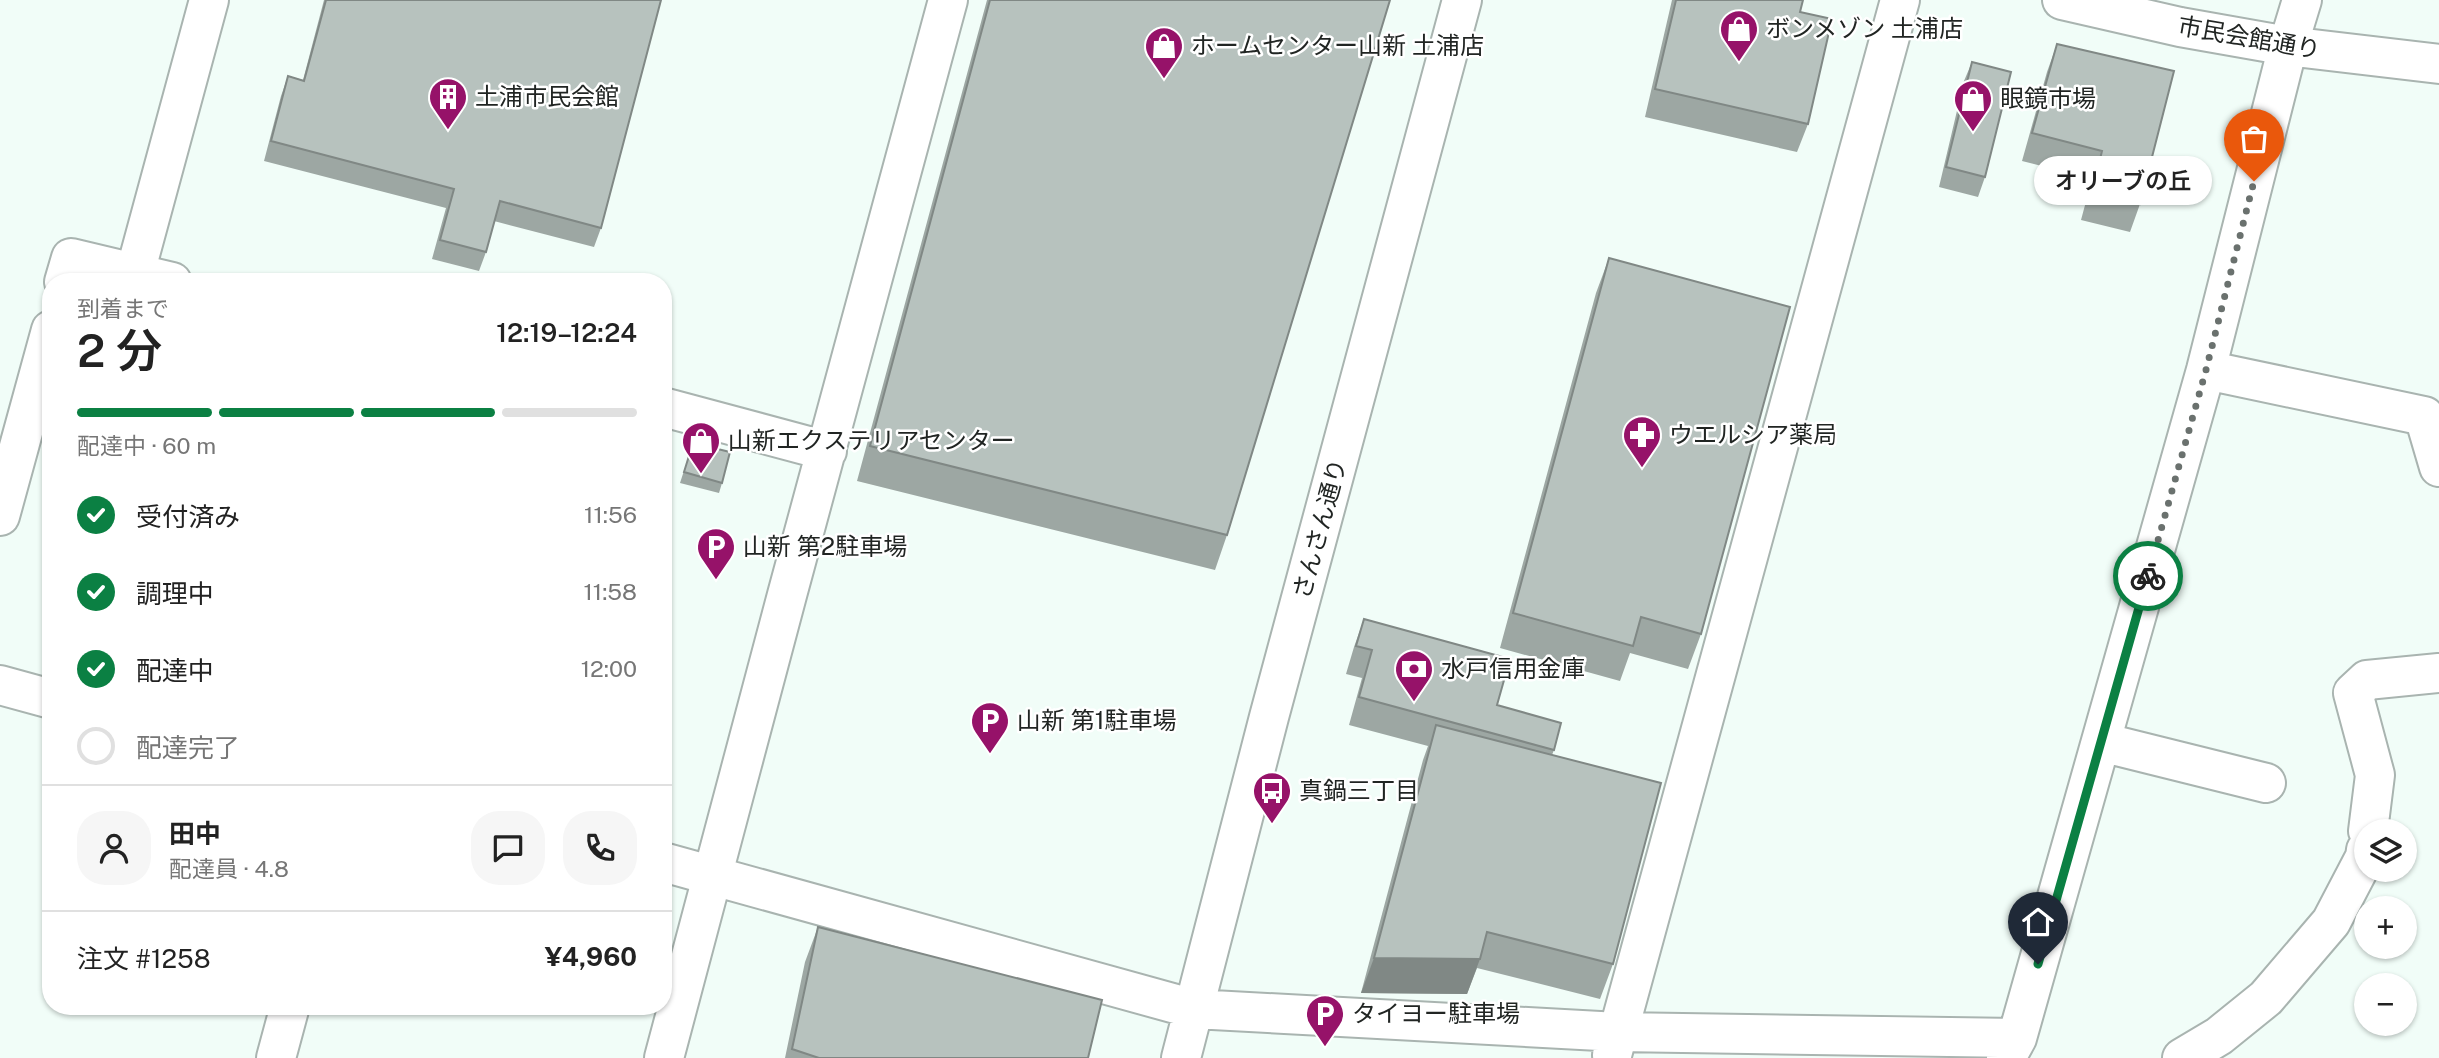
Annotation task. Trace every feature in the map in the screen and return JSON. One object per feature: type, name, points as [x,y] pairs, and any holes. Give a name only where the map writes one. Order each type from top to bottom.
[{"type":"street","points":[[135,272],[209,0]]},
{"type":"street","points":[[664,1058],[948,0]]},
{"type":"street","name":"さんさん通り","points":[[1181,1058],[1462,0]]},
{"type":"street","points":[[1615,1045],[1900,0]]},
{"type":"street","name":"市民会館通り","points":[[2062,0],[2180,27],[2288,46],[2439,64]]},
{"type":"street","points":[[672,864],[1194,1009],[1615,1045],[2012,1048],[2206,370],[2302,0]]},
{"type":"street","points":[[67,273],[71,258],[139,273]]},
{"type":"street","points":[[0,516],[42,363]]},
{"type":"street","points":[[2206,370],[2424,416],[2439,467]]},
{"type":"street","points":[[672,409],[827,451]]},
{"type":"street","points":[[2370,819],[2375,775],[2353,693],[2367,680],[2439,673]]},
{"type":"street","points":[[0,685],[42,697]]},
{"type":"street","points":[[2101,741],[2266,783]]},
{"type":"street","points":[[2182,1058],[2219,1037],[2266,998],[2331,922],[2354,878]]},
{"type":"street","points":[[276,1058],[288,1015]]},
{"type":"building","name":"土浦市民会館","points":[[326,0],[661,0],[601,228],[500,201],[486,252],[440,240],[454,189],[271,141],[288,76],[304,81]]},
{"type":"building","points":[[990,0],[1390,0],[1227,535],[870,446]]},
{"type":"building","points":[[1676,0],[1803,0],[1800,12],[1832,19],[1808,124],[1655,89]]},
{"type":"building","points":[[2057,44],[2174,71],[2140,204],[2092,192],[2102,151],[2032,133]]},
{"type":"building","points":[[1972,62],[2011,72],[1985,177],[1946,167]]},
{"type":"building","points":[[1609,258],[1790,307],[1701,634],[1641,617],[1633,646],[1513,613]]},
{"type":"building","points":[[693,443],[730,452],[722,483],[684,472]]},
{"type":"building","points":[[1364,619],[1510,659],[1497,705],[1561,723],[1554,750],[1359,697],[1372,650],[1356,646]]},
{"type":"building","points":[[1436,725],[1661,783],[1613,964],[1487,932],[1480,959],[1374,958]]},
{"type":"building","points":[[818,927],[1102,1000],[1088,1058],[819,1058],[792,1049]]},
{"type":"way so far","points":[[2148,576],[2206,370],[2254,181]]},
{"type":"place","name":"ボンメゾン 土浦店","points":[[1739,63]]},
{"type":"place","name":"ホームセンター山新 土浦店","points":[[1164,80]]},
{"type":"place","name":"土浦市民会館","points":[[448,131]]},
{"type":"place","name":"眼鏡市場","points":[[1973,133]]},
{"type":"place","name":"オリーブの丘","points":[[2254,181]]},
{"type":"place","name":"ウエルシア薬局","points":[[1642,469]]},
{"type":"place","name":"山新エクステリアセンター","points":[[701,475]]},
{"type":"place","name":"山新 第2駐車場","points":[[716,581]]},
{"type":"place","name":"水戸信用金庫","points":[[1414,703]]},
{"type":"place","name":"山新 第1駐車場","points":[[990,755]]},
{"type":"place","name":"真鍋三丁目","points":[[1272,825]]},
{"type":"place","name":"タイヨー駐車場","points":[[1325,1048]]},
{"type":"route","points":[[2038,964],[2148,576]]}]
